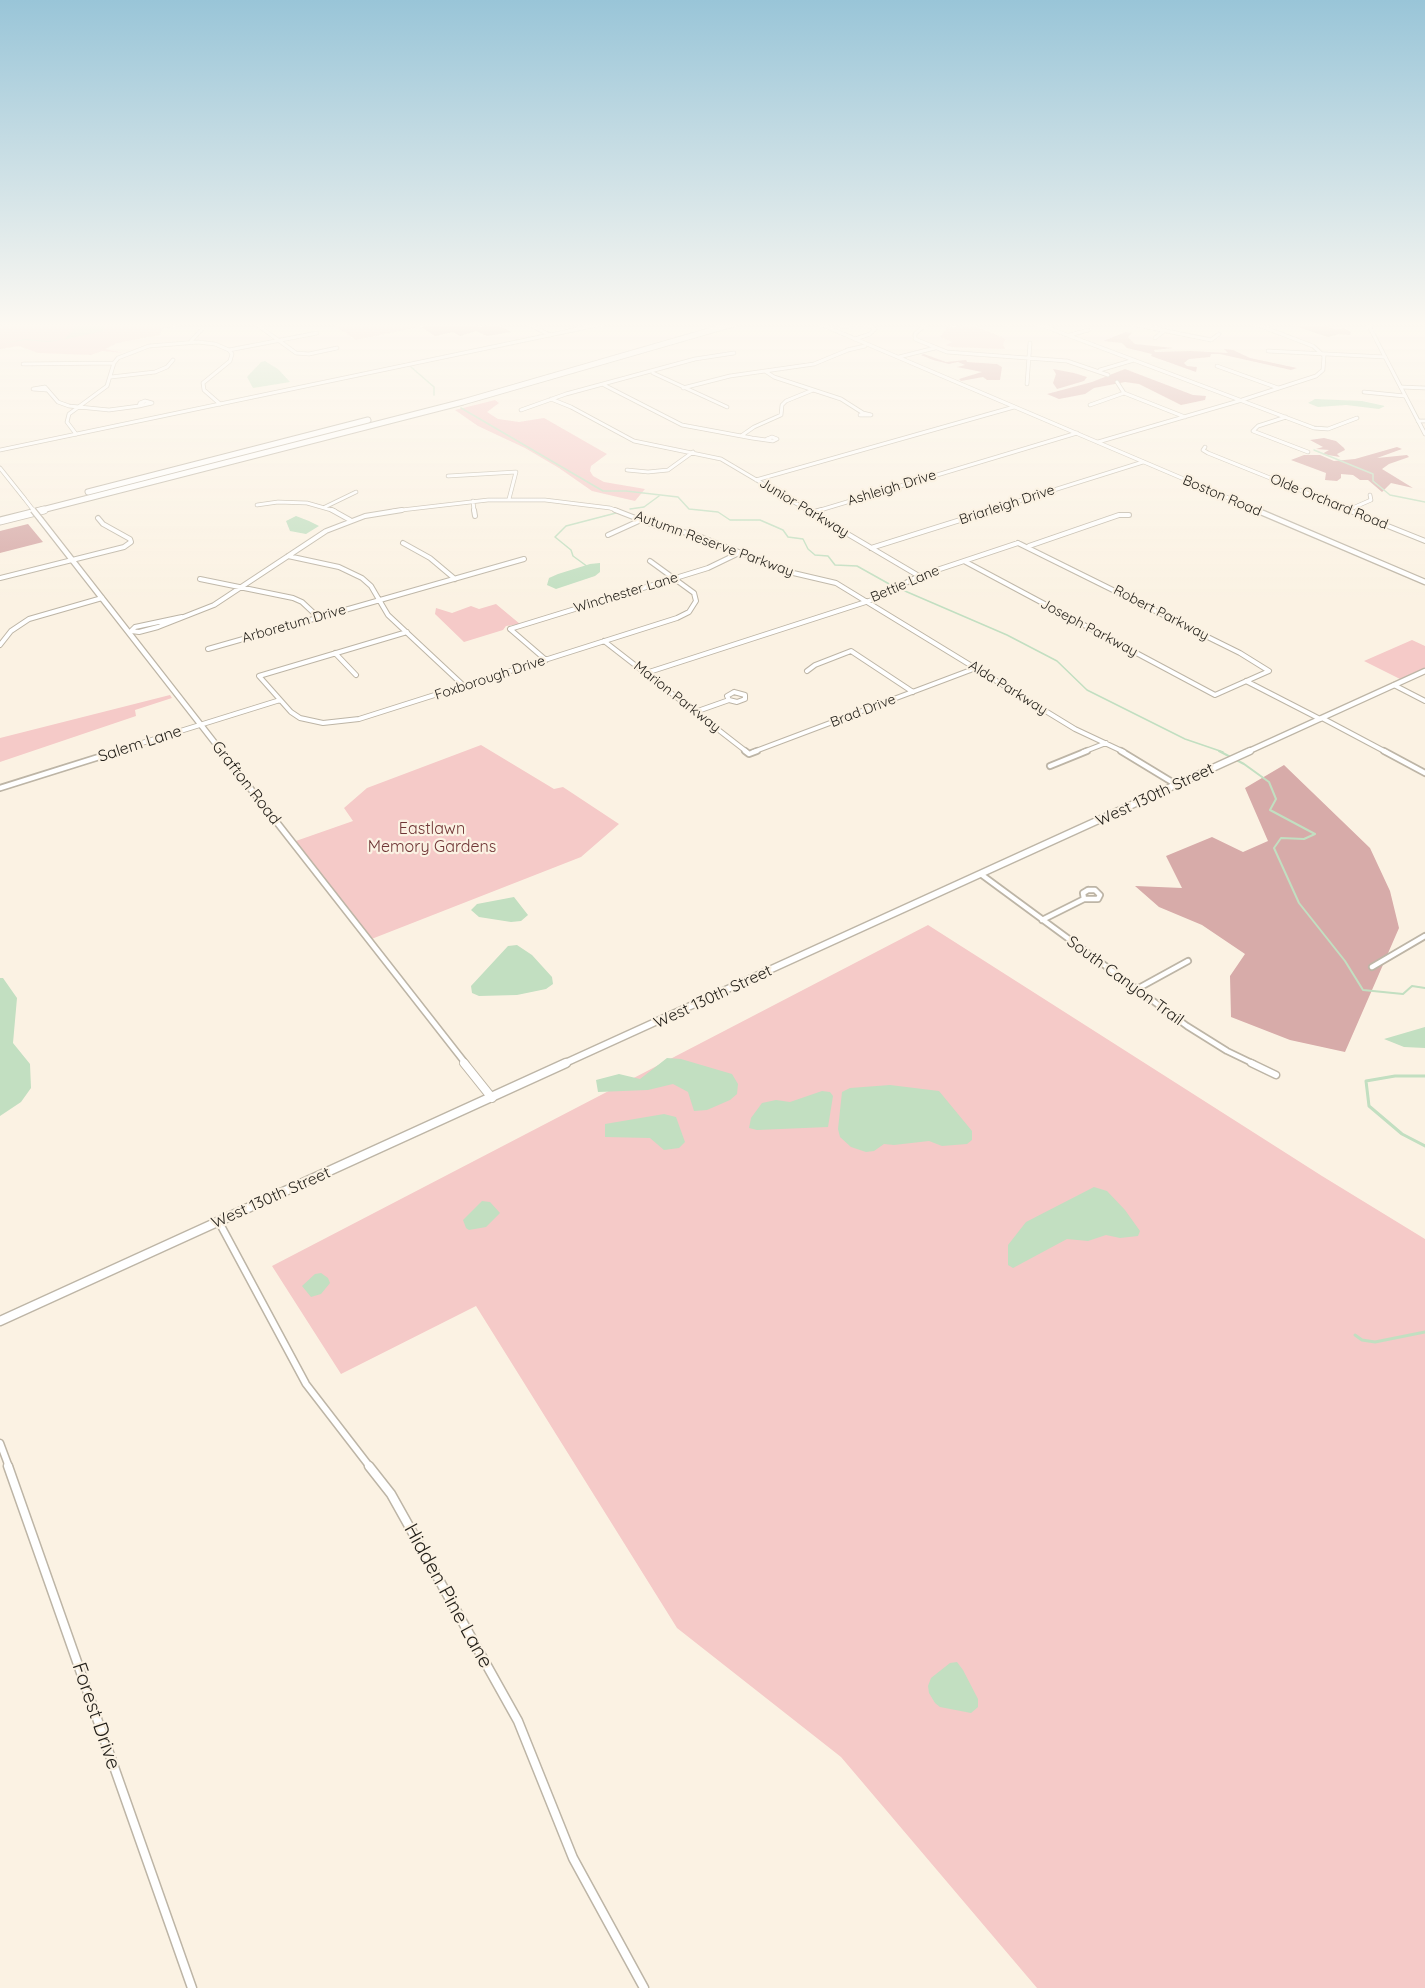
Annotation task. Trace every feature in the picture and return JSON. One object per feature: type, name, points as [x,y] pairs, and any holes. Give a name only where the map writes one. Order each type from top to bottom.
[{"type":"highway","points":[[0,514],[381,417]]},
{"type":"highway","points":[[0,520],[405,417]]},
{"type":"main road","name":"West 130th Street","points":[[0,1321],[1425,671]]},
{"type":"street","points":[[69,417],[68,425],[76,434]]},
{"type":"street","points":[[0,450],[159,417]]},
{"type":"street","name":"Junior Parkway","points":[[589,417],[631,440],[721,459],[919,576]]},
{"type":"street","points":[[665,417],[675,422],[697,426],[700,429],[767,439]]},
{"type":"street","points":[[741,436],[754,427],[778,417]]},
{"type":"street","points":[[756,480],[979,417]]},
{"type":"street","name":"Boston Road","points":[[1038,417],[1425,582]]},
{"type":"street","points":[[1098,442],[1185,417]]},
{"type":"street","points":[[1308,452],[1253,431],[1258,426],[1286,417],[1326,429],[1354,421],[1356,418]]},
{"type":"street","points":[[1416,417],[1425,434]]},
{"type":"street","points":[[1418,421],[1425,421]]},
{"type":"street","name":"Ashleigh Drive","points":[[811,513],[1077,433]]},
{"type":"street","name":"Olde Orchard Road","points":[[1205,447],[1203,450],[1207,452],[1425,542]]},
{"type":"street","points":[[627,470],[648,472],[668,470],[680,464],[693,452]]},
{"type":"street","name":"Briarleigh Drive","points":[[871,548],[1143,462]]},
{"type":"street","name":"Grafton Road","points":[[0,468],[130,631],[492,1098]]},
{"type":"street","points":[[448,476],[516,472],[509,499]]},
{"type":"street","points":[[325,507],[356,492]]},
{"type":"street","points":[[1348,510],[1371,500],[1370,495]]},
{"type":"street","name":"Autumn Reserve Parkway","points":[[130,631],[135,627],[182,617],[214,605],[326,531],[350,520],[413,507],[473,501],[509,499],[596,505],[623,511],[656,526],[696,535],[789,572],[823,578],[842,586]]},
{"type":"street","points":[[257,505],[293,501],[325,507],[350,520]]},
{"type":"street","points":[[473,501],[475,516]]},
{"type":"street","name":"Bettie Lane","points":[[646,674],[867,601],[919,576],[1015,543],[1029,546],[1119,515],[1129,515]]},
{"type":"street","points":[[0,578],[124,547],[131,542],[130,539],[103,524],[98,518]]},
{"type":"street","points":[[608,535],[641,520]]},
{"type":"street","points":[[403,543],[429,558],[455,579]]},
{"type":"street","name":"Robert Parkway","points":[[1029,546],[1268,669],[1266,673],[1246,681]]},
{"type":"street","name":"Winchester Lane","points":[[546,660],[510,629],[712,567],[741,552]]},
{"type":"street","points":[[288,556],[353,572],[367,582],[387,614],[464,686]]},
{"type":"street","name":"Arboretum Drive","points":[[208,649],[525,559]]},
{"type":"street","points":[[650,561],[675,578]]},
{"type":"street","name":"Joseph Parkway","points":[[964,561],[1215,695]]},
{"type":"street","name":"Foxborough Drive","points":[[259,676],[291,712],[303,720],[341,723],[677,618],[691,610],[696,602],[695,594],[675,578]]},
{"type":"street","points":[[200,579],[243,586],[299,600],[318,617]]},
{"type":"street","name":"Alda Parkway","points":[[842,586],[1075,729],[1106,743],[1177,785]]},
{"type":"street","points":[[0,645],[11,631],[29,619],[102,598]]},
{"type":"street","points":[[259,676],[407,632]]},
{"type":"street","name":"Marion Parkway","points":[[604,641],[749,754]]},
{"type":"street","points":[[807,671],[814,665],[851,651],[913,692]]},
{"type":"street","points":[[335,653],[356,675]]},
{"type":"street","name":"Brad Drive","points":[[749,754],[976,668]]},
{"type":"street","points":[[1215,695],[1246,681],[1425,773]]},
{"type":"street","points":[[1394,686],[1425,701]]},
{"type":"street","name":"Salem Lane","points":[[0,788],[280,700]]},
{"type":"street","points":[[695,712],[729,700]]},
{"type":"street","points":[[1050,766],[1106,743]]},
{"type":"street","name":"South Canyon Trail","points":[[982,875],[1208,1040],[1276,1075]]},
{"type":"street","points":[[1042,920],[1084,899]]},
{"type":"street","points":[[1372,967],[1425,936]]},
{"type":"street","points":[[1137,989],[1188,961]]},
{"type":"street","name":"Hidden Pine Lane","points":[[219,1222],[306,1384],[391,1494],[500,1690],[529,1744],[573,1858],[644,1988]]},
{"type":"street","name":"Forest Drive","points":[[0,1443],[192,1988]]},
{"type":"green space","points":[[465,417],[495,417],[519,422],[544,418],[607,454],[591,466],[590,471],[593,476],[604,482],[645,489],[635,501],[592,491],[525,448],[478,426]]},
{"type":"green space","points":[[496,604],[520,624],[506,626],[503,630],[464,642],[435,614],[436,608],[452,613],[471,606],[479,609]]},
{"type":"green space","points":[[1412,640],[1425,646],[1425,668],[1400,679],[1364,661]]},
{"type":"green space","points":[[170,695],[172,698],[135,710],[136,716],[0,762],[0,738]]},
{"type":"green space","name":"Eastlawn Memory Gardens","points":[[481,745],[554,789],[563,787],[619,824],[581,857],[369,940],[293,842],[353,821],[344,808],[367,788]]},
{"type":"green space","points":[[928,925],[1425,1239],[1425,1988],[1037,1988],[841,1757],[677,1628],[476,1306],[341,1374],[272,1266]]},
{"type":"shaded area","points":[[1324,438],[1336,441],[1344,448],[1345,450],[1337,454],[1340,457],[1322,454],[1329,450],[1316,449],[1323,447],[1310,440]]},
{"type":"shaded area","points":[[1397,447],[1402,449],[1377,458],[1407,455],[1409,457],[1382,469],[1413,488],[1391,483],[1382,492],[1368,480],[1360,480],[1353,475],[1341,474],[1341,478],[1337,481],[1325,480],[1326,473],[1291,460],[1304,455],[1320,455],[1334,461],[1355,459]]},
{"type":"shaded area","points":[[296,516],[319,526],[306,534],[290,531],[286,521]]},
{"type":"shaded area","points":[[28,524],[43,542],[0,553],[0,531]]},
{"type":"shaded area","points":[[600,563],[600,572],[595,576],[556,589],[547,585],[549,578],[558,574]]},
{"type":"shaded area","points":[[1284,765],[1370,848],[1390,891],[1399,928],[1345,1052],[1290,1040],[1231,1017],[1230,976],[1245,954],[1202,925],[1159,907],[1135,886],[1182,888],[1166,856],[1212,837],[1243,852],[1268,841],[1245,788]]},
{"type":"shaded area","points":[[514,897],[528,915],[521,921],[511,922],[479,917],[471,910],[477,904]]},
{"type":"shaded area","points":[[517,945],[532,955],[552,977],[553,984],[546,989],[517,995],[479,996],[472,993],[471,986],[508,946]]},
{"type":"shaded area","points":[[0,978],[3,978],[17,998],[13,1043],[30,1064],[31,1088],[21,1102],[0,1116]]},
{"type":"shaded area","points":[[1425,1027],[1425,1048],[1404,1047],[1384,1039]]},
{"type":"shaded area","points":[[667,1058],[681,1059],[732,1074],[738,1084],[737,1094],[730,1100],[707,1110],[694,1111],[688,1092],[673,1084],[648,1090],[598,1092],[596,1080],[619,1074],[640,1079]]},
{"type":"shaded area","points":[[890,1085],[939,1091],[972,1131],[972,1140],[967,1144],[942,1146],[929,1141],[884,1144],[874,1151],[866,1152],[851,1147],[840,1137],[838,1129],[842,1092],[850,1088]]},
{"type":"shaded area","points":[[822,1091],[830,1092],[833,1096],[828,1127],[757,1130],[749,1128],[751,1118],[762,1103],[776,1100],[790,1102]]},
{"type":"shaded area","points":[[664,1114],[676,1117],[685,1142],[679,1148],[664,1150],[650,1138],[605,1137],[605,1124]]},
{"type":"shaded area","points":[[1094,1187],[1107,1191],[1125,1210],[1140,1231],[1138,1236],[1120,1238],[1106,1235],[1088,1241],[1067,1239],[1013,1268],[1008,1265],[1008,1245],[1026,1222]]},
{"type":"shaded area","points":[[482,1201],[490,1202],[500,1213],[486,1227],[469,1230],[463,1220]]},
{"type":"shaded area","points":[[321,1273],[328,1278],[330,1283],[321,1294],[311,1297],[302,1286],[315,1274]]},
{"type":"shaded area","points":[[957,1662],[978,1699],[978,1707],[971,1713],[940,1707],[929,1693],[928,1686],[931,1678],[950,1663]]},
{"type":"waterway","points":[[476,417],[603,491],[626,491],[678,497],[689,509],[718,512],[730,520],[760,520],[783,530],[788,537],[803,539],[808,549],[815,555],[828,556],[835,565],[857,566],[891,585],[1007,635],[1057,661],[1087,690],[1185,739],[1223,752]]},
{"type":"waterway","points":[[1314,450],[1373,474],[1373,481],[1390,495],[1425,502]]},
{"type":"waterway","points":[[630,509],[644,507],[659,496]]},
{"type":"waterway","points":[[588,567],[573,556],[571,550],[555,537],[566,526],[616,513]]},
{"type":"waterway","points":[[1219,751],[1244,764],[1269,782],[1276,799],[1270,810],[1315,834],[1304,839],[1281,838],[1274,848],[1299,903],[1345,961],[1363,990],[1403,994],[1412,986],[1425,988]]},
{"type":"waterway","points":[[1425,1076],[1395,1076],[1366,1081],[1369,1106],[1402,1134],[1425,1146]]},
{"type":"waterway","points":[[1355,1335],[1362,1340],[1375,1342],[1425,1332]]}]
